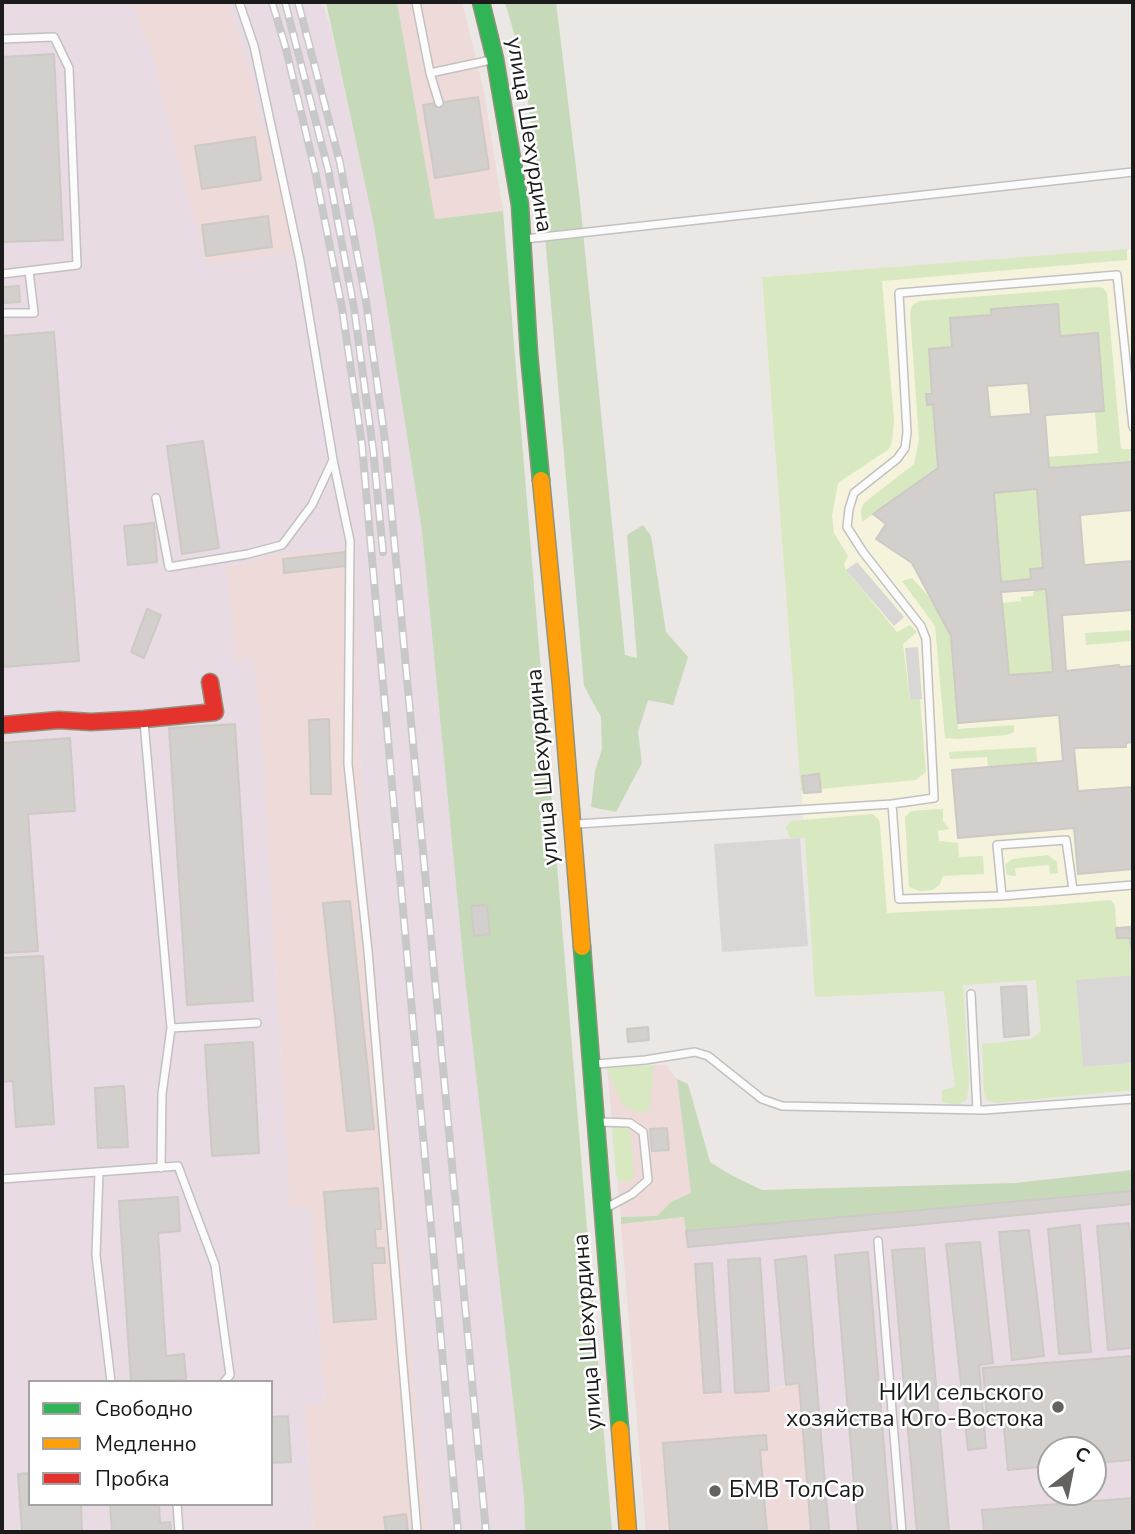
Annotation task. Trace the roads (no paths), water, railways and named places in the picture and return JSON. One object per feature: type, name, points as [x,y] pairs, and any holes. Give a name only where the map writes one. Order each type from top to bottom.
[{"type":"main road","name":"улица Шехурдина","points":[[481,2],[495,59],[520,205],[529,354],[572,825],[628,1532]]},
{"type":"main road","points":[[2,726],[59,720],[91,722],[144,719],[215,712],[210,682]]},
{"type":"lane","points":[[239,2],[254,46],[300,261],[333,460],[350,541],[348,764],[368,951],[417,1532]]},
{"type":"lane","points":[[416,2],[430,73],[439,103]]},
{"type":"lane","points":[[2,39],[54,37],[69,68],[77,265],[2,274]]},
{"type":"lane","points":[[430,73],[495,59]]},
{"type":"lane","points":[[523,240],[1133,172]]},
{"type":"lane","points":[[2,313],[34,313],[29,271]]},
{"type":"lane","points":[[572,825],[934,799],[926,639],[914,615],[863,552],[847,527],[854,493],[897,459],[905,448],[907,432],[899,293],[1117,275],[1133,427]]},
{"type":"lane","points":[[156,498],[169,567],[248,554],[282,545],[312,505],[333,460]]},
{"type":"lane","points":[[144,719],[171,1028],[162,1094],[161,1168]]},
{"type":"lane","points":[[892,804],[899,899],[1002,896],[1133,885]]},
{"type":"lane","points":[[1002,896],[997,845],[1066,840],[1073,890]]},
{"type":"lane","points":[[971,994],[977,1110]]},
{"type":"lane","points":[[171,1028],[257,1023]]},
{"type":"lane","points":[[592,1064],[645,1060],[695,1052],[708,1056],[762,1099],[782,1107],[977,1110],[1133,1099]]},
{"type":"lane","points":[[596,1122],[630,1123],[643,1132],[648,1180],[632,1194],[602,1210]]},
{"type":"lane","points":[[2,1179],[178,1166],[215,1265],[230,1374],[226,1380]]},
{"type":"lane","points":[[99,1172],[96,1255],[111,1380]]},
{"type":"lane","points":[[878,1241],[902,1532]]},
{"type":"lane","points":[[177,1506],[179,1532]]},
{"type":"railway","points":[[272,2],[315,171],[342,308],[362,445],[458,1532]]},
{"type":"railway","points":[[285,2],[328,169],[354,308],[373,449],[383,552]]},
{"type":"railway","points":[[298,2],[340,163],[366,301],[385,441],[486,1532]]},
{"type":"place","name":"НИИ сельского хозяйства Юго-Востока","points":[[1058,1407]]},
{"type":"place","name":"БМВ ТолСар","points":[[715,1491]]}]
